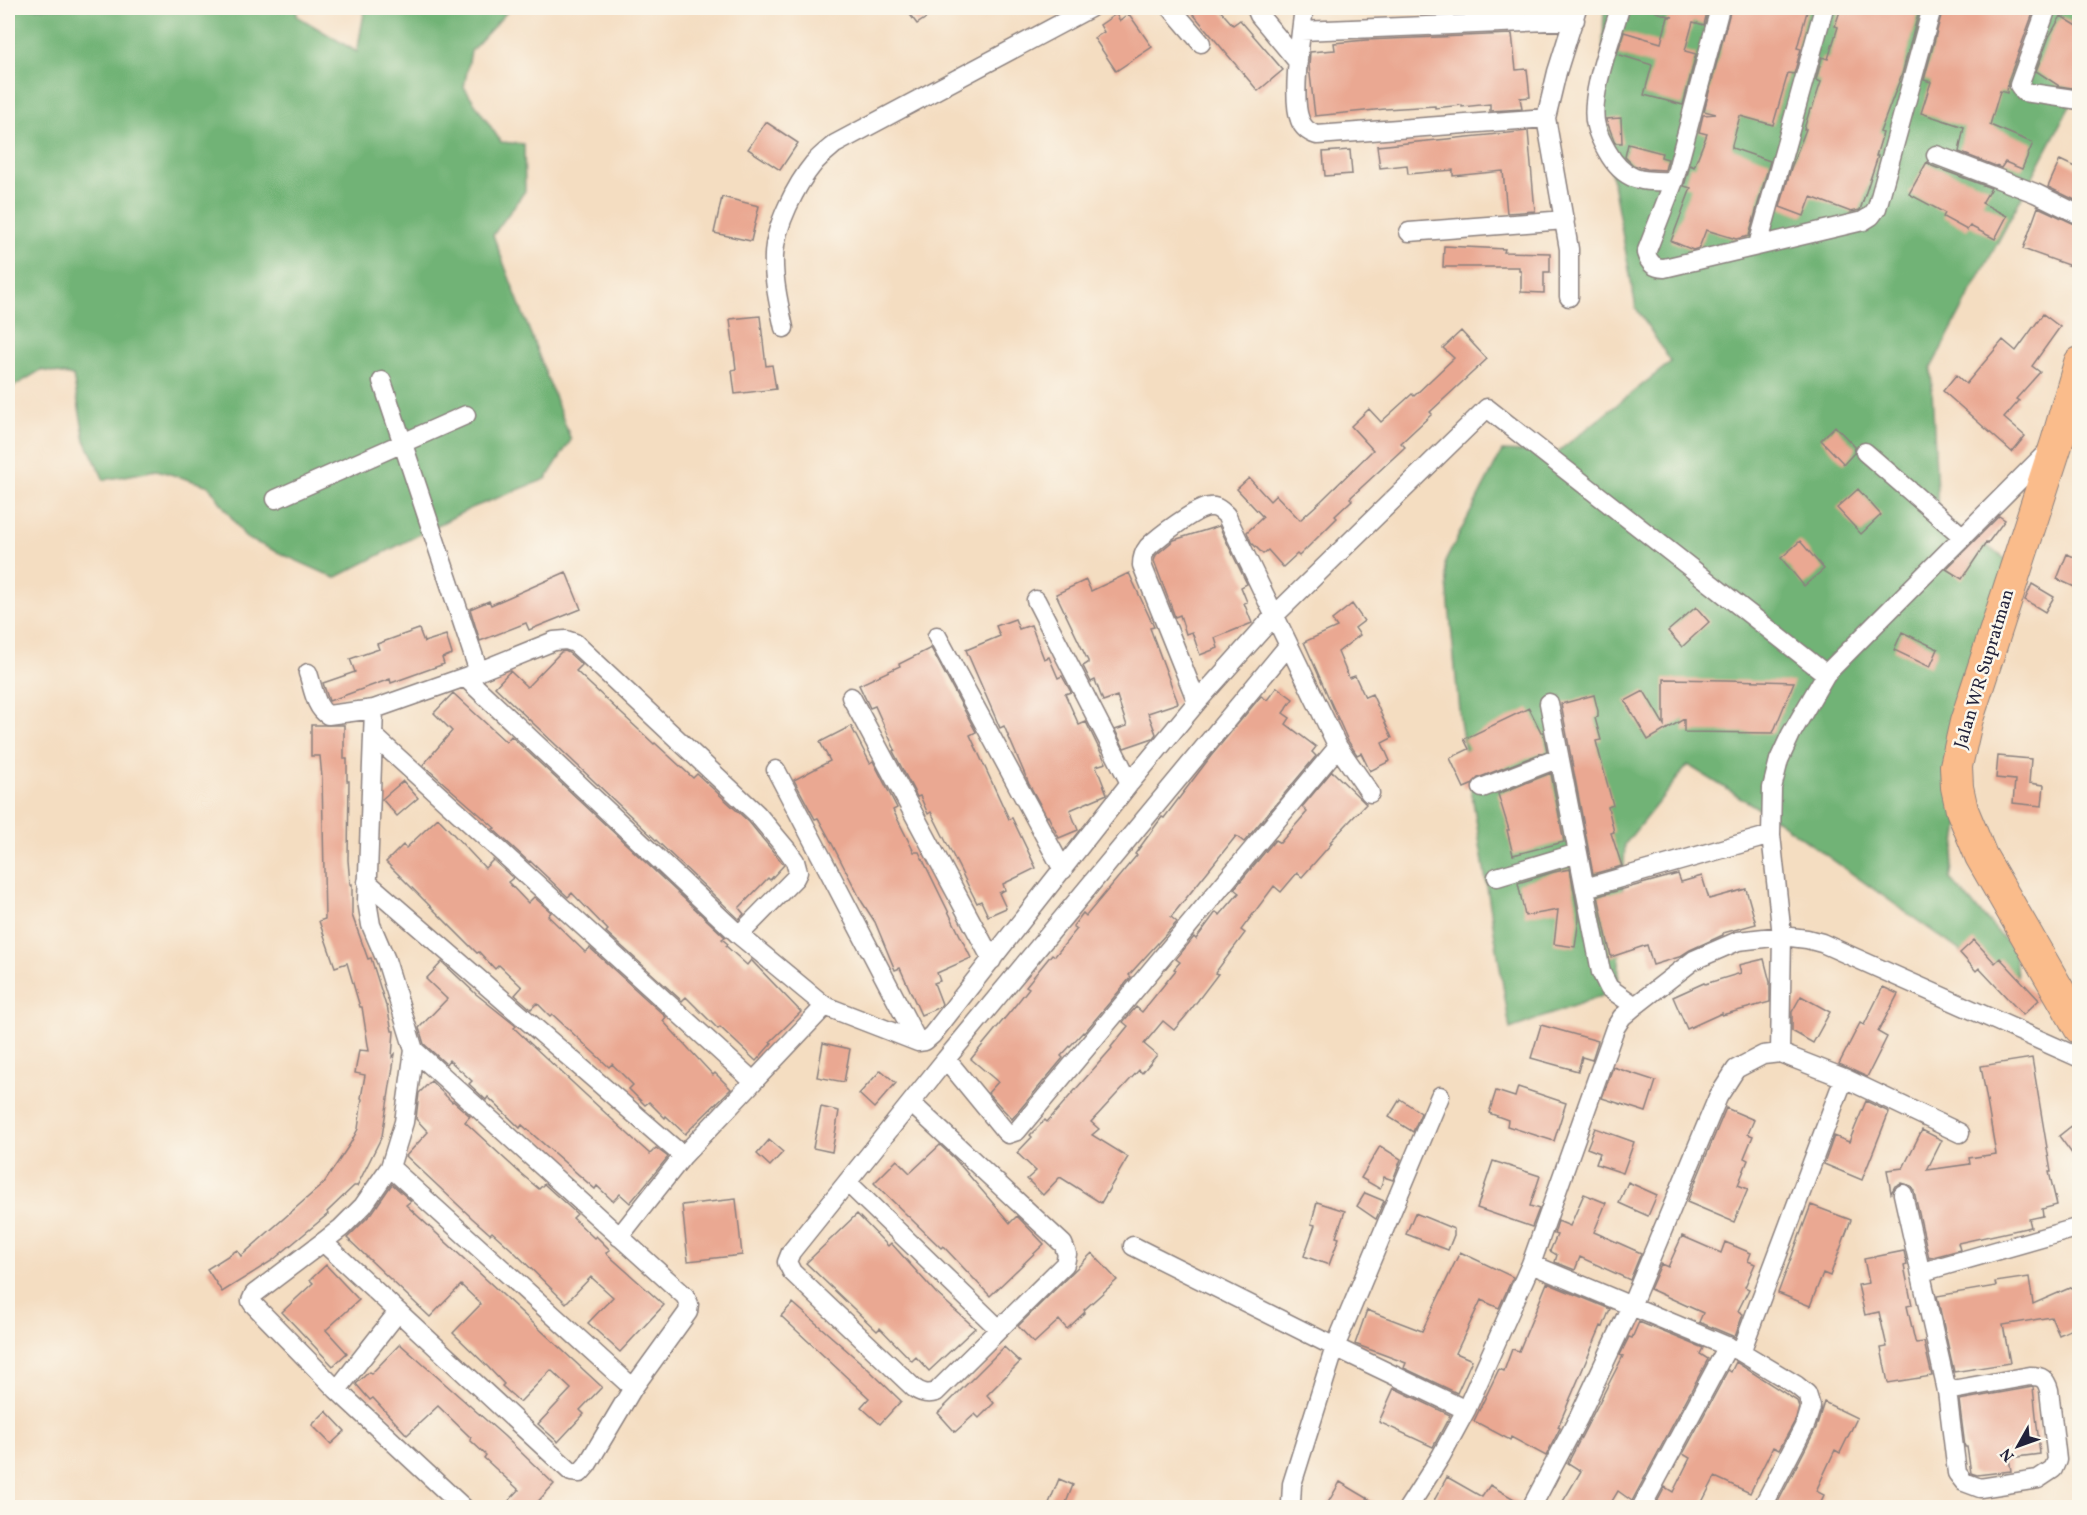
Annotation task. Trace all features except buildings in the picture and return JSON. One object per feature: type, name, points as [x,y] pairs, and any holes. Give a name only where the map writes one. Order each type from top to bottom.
[{"type":"highway","name":"Jalan WR Supratman","points":[[2079,363],[2057,442],[1966,722],[1956,766],[1962,810],[1981,856],[2079,1028]]},
{"type":"street","points":[[784,328],[776,293],[774,254],[781,223],[797,189],[815,162],[835,144],[1090,8]]},
{"type":"street","points":[[1171,8],[1201,43]]},
{"type":"street","points":[[1256,8],[1259,15],[1298,62]]},
{"type":"street","points":[[1304,8],[1298,62],[1297,112],[1303,127],[1310,132],[1317,135],[1546,118]]},
{"type":"street","points":[[1620,8],[1595,98],[1595,124],[1611,159],[1630,178],[1646,182],[1674,181]]},
{"type":"street","points":[[1720,8],[1674,181],[1646,253],[1652,265],[1658,268],[1863,220],[1875,212],[1932,8]]},
{"type":"street","points":[[1758,245],[1824,8]]},
{"type":"street","points":[[2047,8],[2019,88],[2024,92],[2079,100]]},
{"type":"street","points":[[1301,31],[1576,14],[1557,72],[1546,118],[1569,249],[1571,283],[1569,297]]},
{"type":"street","points":[[1936,155],[2036,193],[2079,215]]},
{"type":"street","points":[[1409,232],[1565,220]]},
{"type":"street","points":[[382,381],[472,674],[739,935],[825,1005],[918,1042],[925,1041],[932,1035],[1130,783],[1197,702],[1282,632]]},
{"type":"street","points":[[910,1103],[1063,1244],[1067,1254],[1065,1264],[936,1392],[931,1394],[920,1393],[792,1272],[788,1262],[791,1252],[1282,632],[1488,408],[1826,674]]},
{"type":"street","points":[[276,499],[466,414]]},
{"type":"street","points":[[1780,1053],[1782,936],[1771,835],[1772,788],[1779,760],[1791,734],[1826,674],[2057,442]]},
{"type":"street","points":[[1864,452],[1962,536]]},
{"type":"street","points":[[1197,702],[1142,565],[1147,548],[1164,534],[1203,508],[1216,507],[1226,515],[1338,747],[1370,793]]},
{"type":"street","points":[[1036,600],[1130,783]]},
{"type":"street","points":[[937,636],[1063,870]]},
{"type":"street","points":[[308,673],[319,707],[328,715],[374,709],[472,674],[554,641],[566,640],[575,643],[757,814],[795,861],[798,872],[739,935]]},
{"type":"street","points":[[851,697],[992,960]]},
{"type":"street","points":[[1550,703],[1558,758],[1604,980],[1615,993],[1635,1006]]},
{"type":"street","points":[[374,709],[367,901],[371,924],[386,960],[414,1050],[404,1122],[390,1167],[363,1206],[341,1228],[254,1294],[251,1301],[337,1390],[464,1508]]},
{"type":"street","points":[[374,736],[753,1081]]},
{"type":"street","points":[[946,1059],[1005,1131],[1008,1134],[1017,1131],[1338,747]]},
{"type":"street","points":[[1482,788],[1558,758]]},
{"type":"street","points":[[776,770],[918,1042]]},
{"type":"street","points":[[1585,888],[1771,835]]},
{"type":"street","points":[[1497,877],[1578,853]]},
{"type":"street","points":[[367,882],[683,1156]]},
{"type":"street","points":[[1408,1508],[1441,1456],[1466,1410],[1531,1264],[1615,1028],[1622,1017],[1694,960],[1738,941],[1782,936],[1807,939],[2079,1058]]},
{"type":"street","points":[[619,1237],[683,1156],[825,1005]]},
{"type":"street","points":[[323,1242],[571,1472],[580,1473],[587,1465],[633,1388],[688,1312],[689,1304],[685,1296],[414,1050]]},
{"type":"street","points":[[1531,1508],[1579,1416],[1631,1306],[1713,1108],[1725,1083],[1736,1069],[1763,1054],[1780,1053],[1844,1078],[1960,1133]]},
{"type":"street","points":[[1641,1508],[1735,1349],[1844,1078]]},
{"type":"street","points":[[1293,1508],[1292,1484],[1335,1347],[1440,1096]]},
{"type":"street","points":[[390,1167],[633,1388]]},
{"type":"street","points":[[847,1182],[999,1329]]},
{"type":"street","points":[[1903,1194],[1947,1391],[1957,1473],[1964,1482],[1980,1488],[2038,1479],[2053,1469],[2056,1460],[2047,1381],[2040,1376],[2030,1376],[1947,1391]]},
{"type":"street","points":[[1922,1272],[2079,1227]]},
{"type":"street","points":[[1133,1246],[1466,1410]]},
{"type":"street","points":[[1531,1264],[1735,1349],[1808,1394],[1811,1407],[1806,1423],[1762,1508]]},
{"type":"street","points":[[337,1390],[398,1312]]},
{"type":"green space","points":[[8,8],[297,8],[297,16],[357,52],[365,8],[504,8],[507,12],[471,51],[464,87],[501,142],[524,144],[525,191],[493,235],[571,440],[546,479],[469,509],[335,578],[246,538],[209,486],[157,470],[104,480],[85,440],[73,376],[41,370],[8,390]]},
{"type":"green space","points":[[1604,8],[2079,8],[2079,89],[1931,368],[1938,513],[2010,562],[1967,776],[1950,879],[2014,950],[2019,993],[1774,818],[1688,765],[1625,844],[1618,990],[1510,1029],[1460,721],[1445,562],[1502,451],[1556,453],[1671,362],[1636,308],[1601,118]]}]
